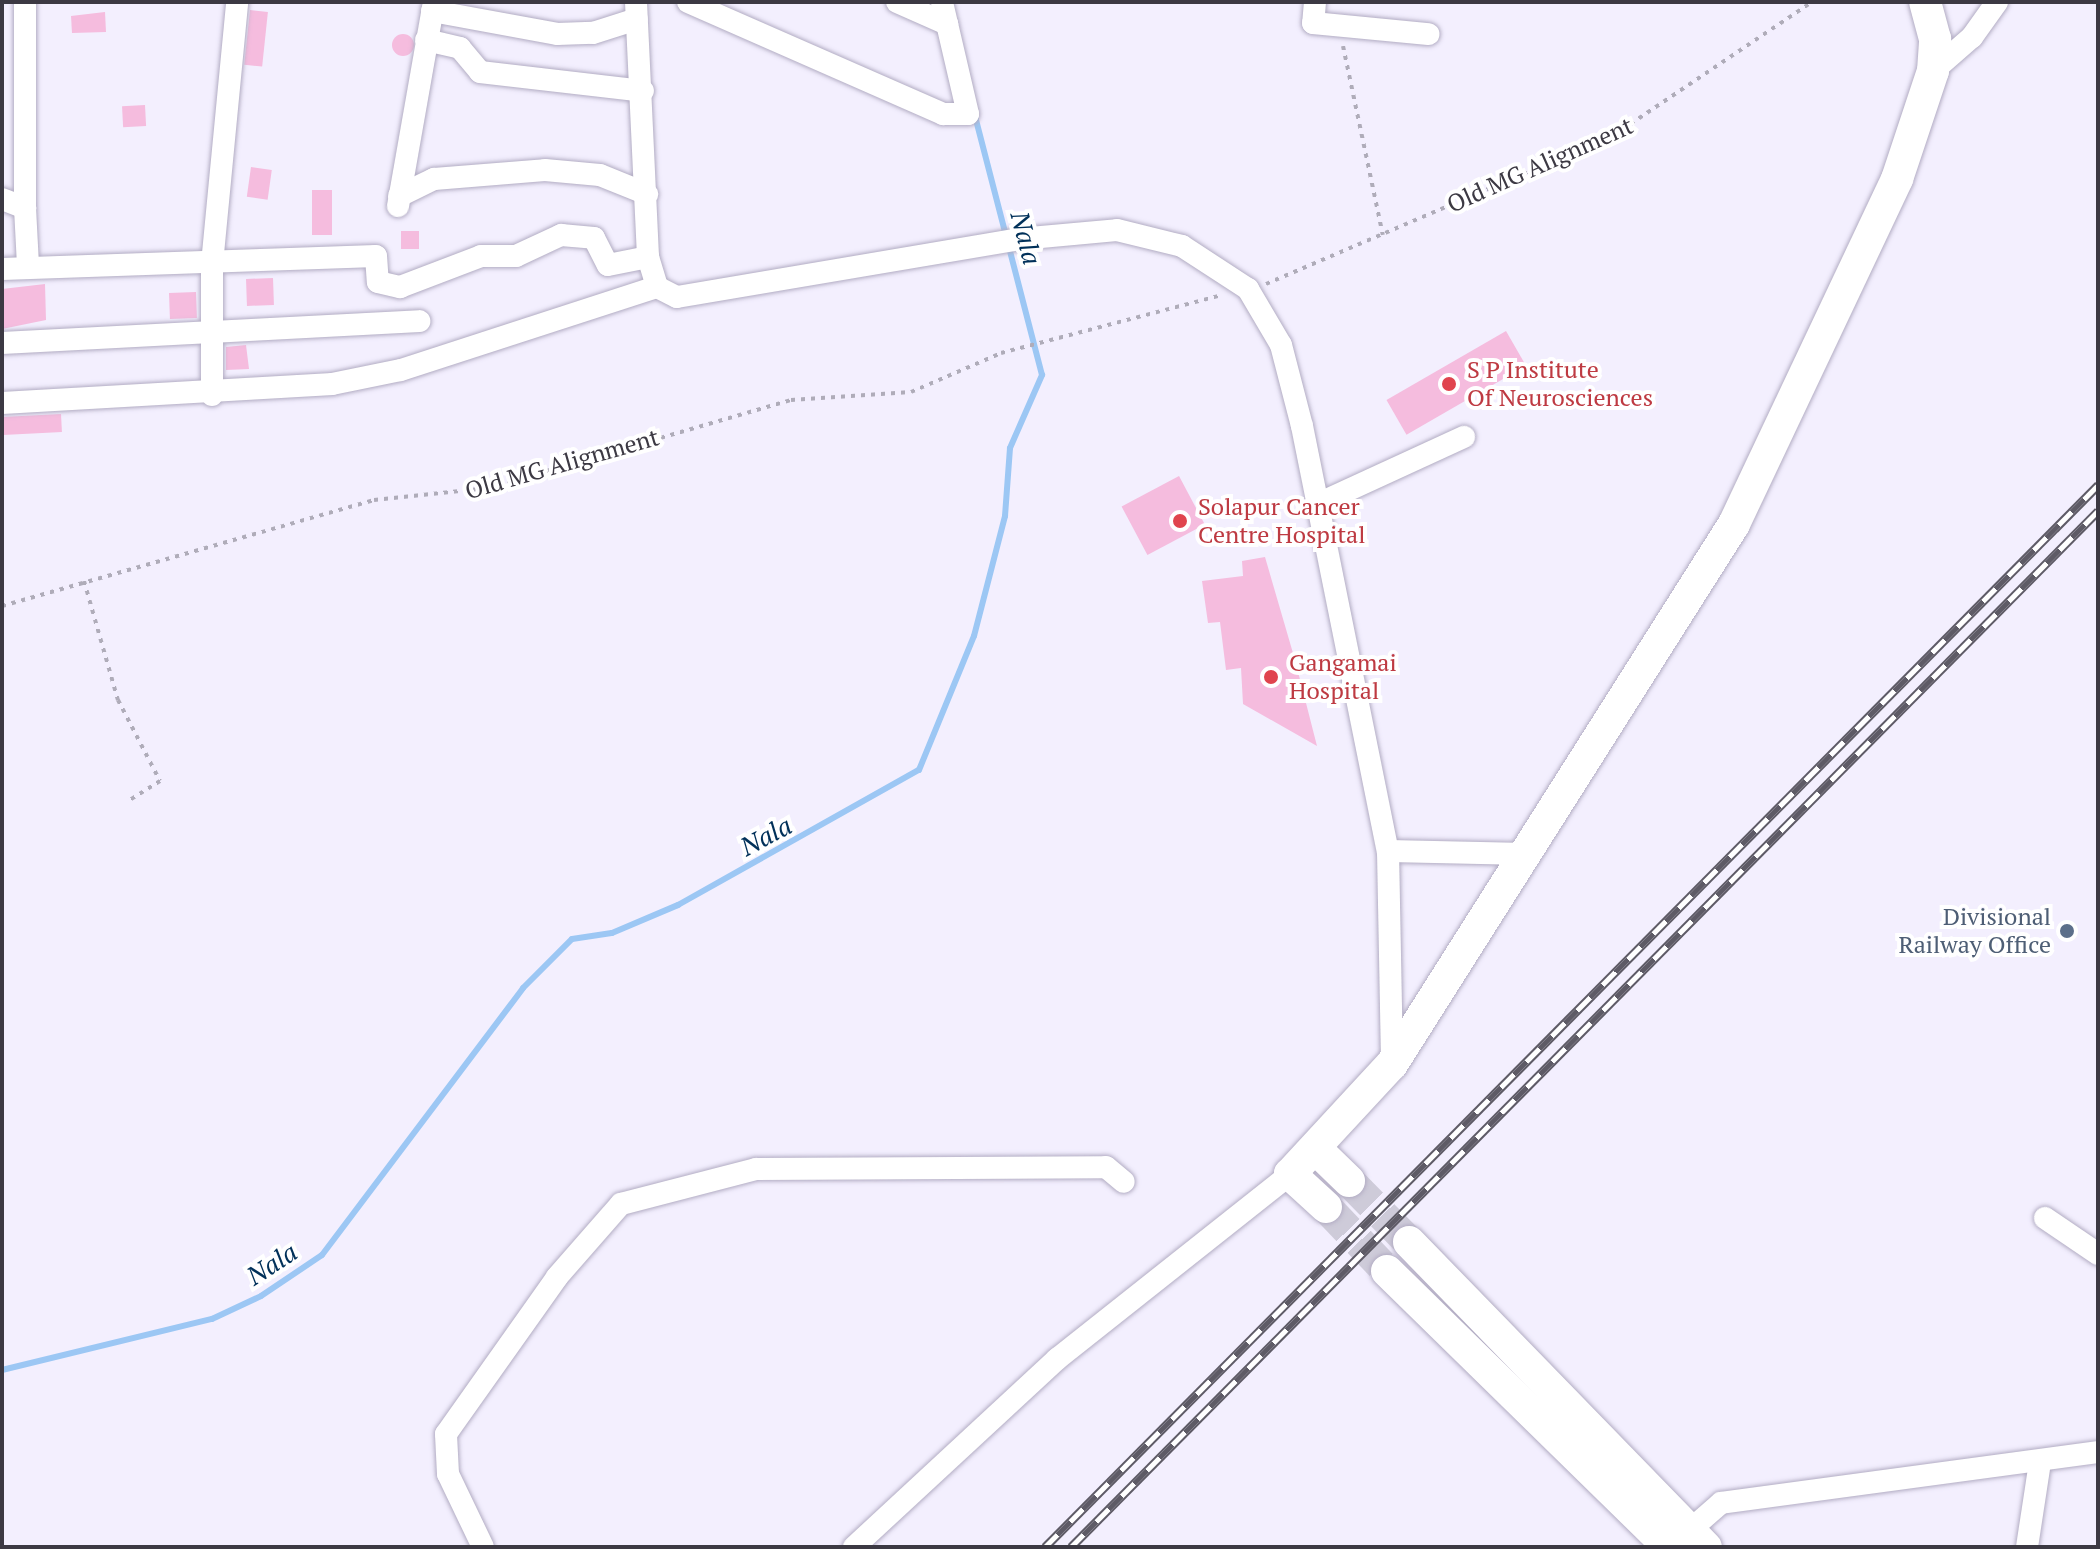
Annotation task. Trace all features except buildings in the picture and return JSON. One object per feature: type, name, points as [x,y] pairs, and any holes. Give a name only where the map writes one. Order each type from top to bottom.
[{"type":"street","points":[[25,2],[28,265]]},
{"type":"street","points":[[212,395],[212,264],[237,2]]},
{"type":"street","points":[[688,2],[943,114],[968,114],[944,13],[897,2]]},
{"type":"street","points":[[1315,2],[1313,23],[1428,34]]},
{"type":"street","points":[[854,1547],[1057,1359],[1290,1174],[1392,1064],[1734,524],[1856,275],[1933,71],[1935,39],[1925,2]]},
{"type":"street","points":[[1933,71],[1972,37],[1997,2]]},
{"type":"street","points":[[647,194],[600,175],[545,170],[458,175],[398,203],[433,6],[557,34],[593,33],[636,10],[643,91],[647,194],[648,257],[657,287]]},
{"type":"street","points":[[426,40],[460,48],[480,72],[643,91]]},
{"type":"street","points":[[2,199],[25,208]]},
{"type":"street","points":[[2,403],[212,395],[401,370],[657,287],[677,297],[743,290],[1019,239],[1147,232],[1182,246],[1248,289],[1281,345],[1388,851],[1392,1064]]},
{"type":"street","points":[[2,269],[28,265],[212,264],[376,256],[378,282],[400,287],[481,256],[516,256],[561,235],[594,238],[608,265],[648,257]]},
{"type":"street","points":[[2,343],[419,321]]},
{"type":"street","points":[[1316,505],[1464,437]]},
{"type":"street","points":[[1388,851],[1527,854]]},
{"type":"street","points":[[1316,1149],[1349,1181]]},
{"type":"street","points":[[483,1547],[448,1474],[446,1434],[557,1277],[621,1204],[756,1169],[1106,1167],[1124,1182]]},
{"type":"street","points":[[1290,1174],[1326,1207]]},
{"type":"street","points":[[2045,1218],[2098,1254]]},
{"type":"street","points":[[1409,1242],[1688,1541]]},
{"type":"street","points":[[1387,1271],[1688,1541]]},
{"type":"street","points":[[1688,1541],[1721,1503],[2098,1452]]},
{"type":"street","points":[[2027,1547],[2040,1462]]},
{"type":"path","name":"Old MG Alignment","points":[[2,606],[374,500],[488,488],[791,400],[911,392],[1027,347],[1248,289],[1383,235],[1658,112],[1812,2]]},
{"type":"path","points":[[1336,25],[1383,235]]},
{"type":"path","points":[[84,581],[118,700],[160,781],[129,800]]},
{"type":"waterway","name":"Nala","points":[[2,1370],[212,1319],[261,1296],[322,1255],[523,988],[572,939],[612,933],[678,905],[919,770],[974,636],[1005,516],[1010,448],[1042,375],[974,113]]},
{"type":"tunnel","points":[[1349,1181],[1409,1242]]},
{"type":"tunnel","points":[[1326,1207],[1387,1271]]},
{"type":"railway","points":[[1045,1547],[2098,485]]},
{"type":"railway","points":[[1071,1547],[2098,511]]},
{"type":"place","name":"S P Institute Of Neurosciences","points":[[1449,384]]},
{"type":"place","name":"Solapur Cancer Centre Hospital","points":[[1180,521]]},
{"type":"place","name":"Gangamai Hospital","points":[[1271,677]]},
{"type":"place","name":"Divisional Railway Office","points":[[2067,931]]}]
